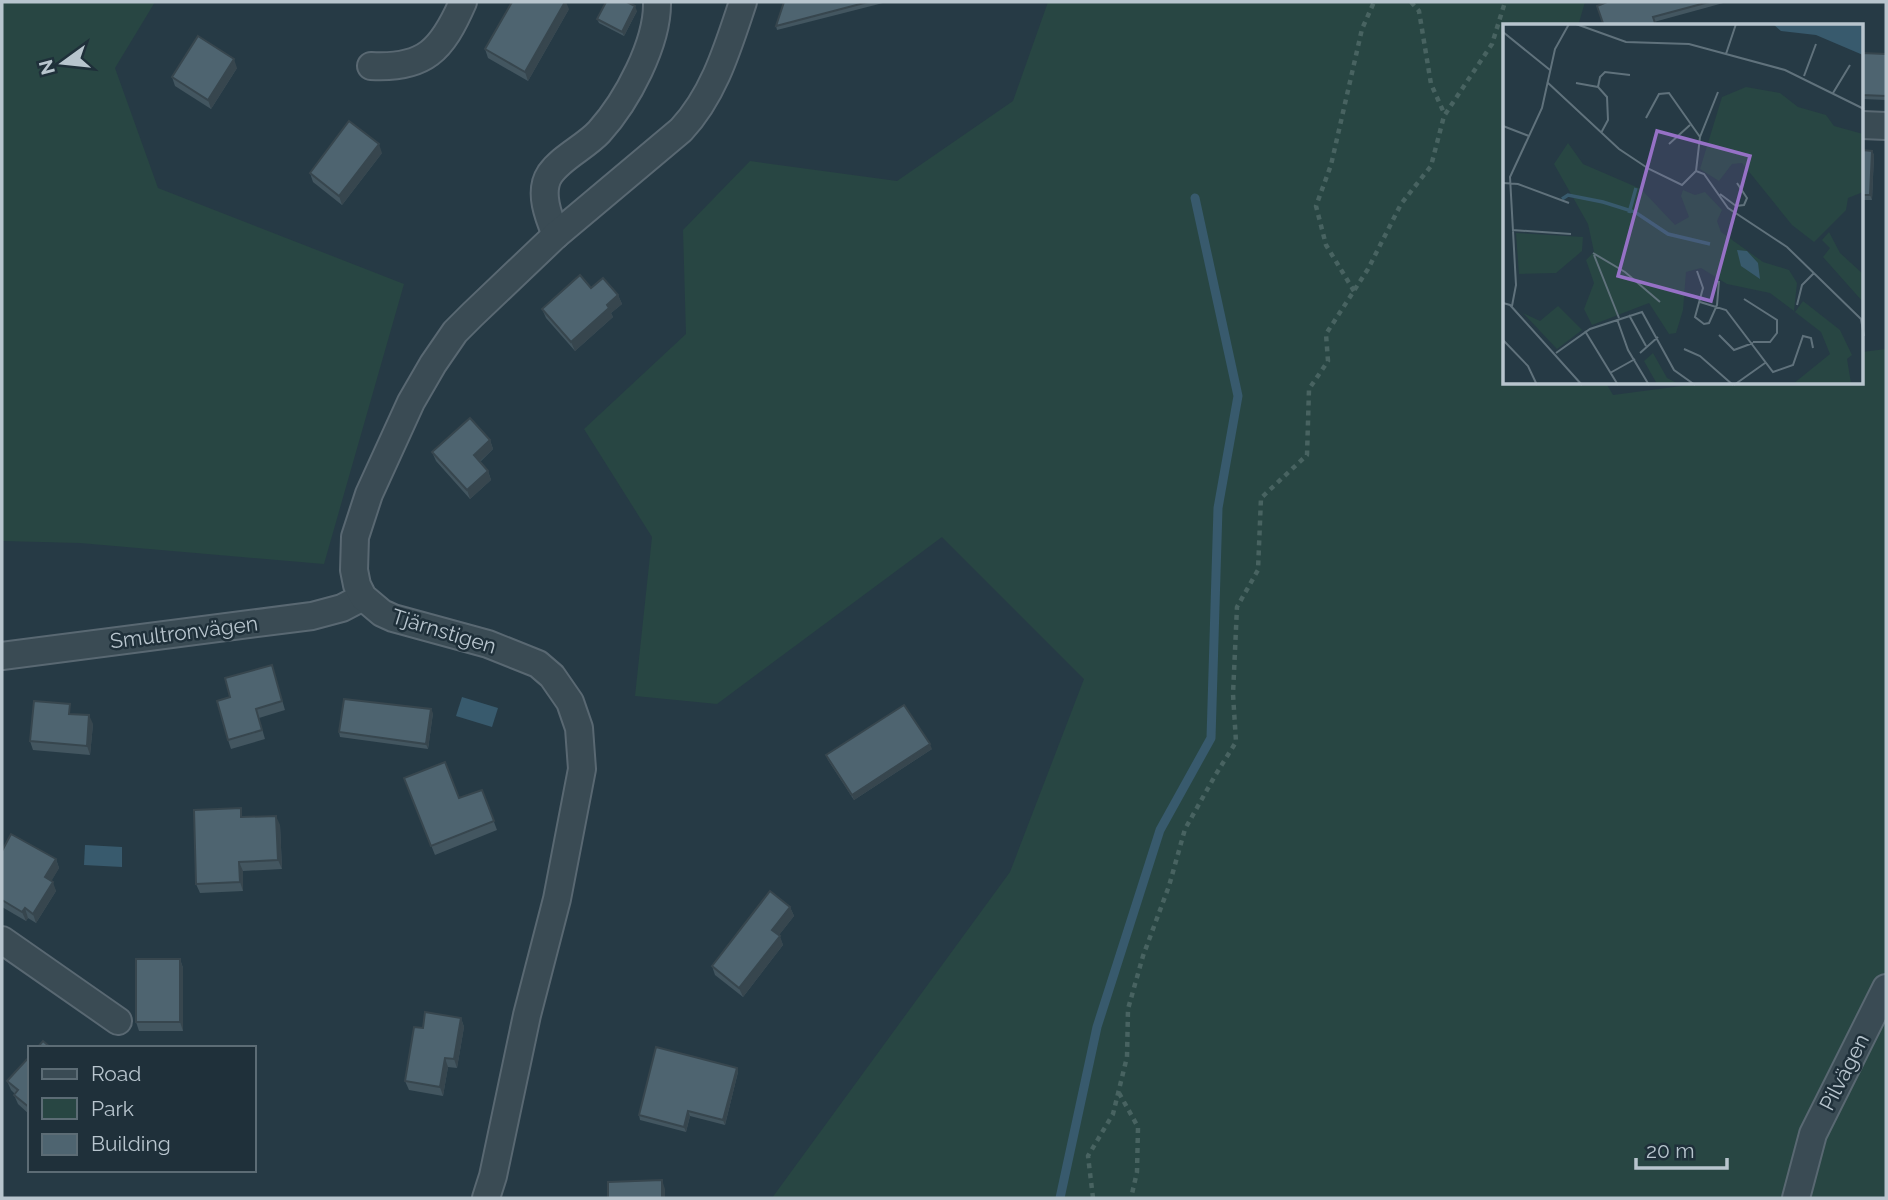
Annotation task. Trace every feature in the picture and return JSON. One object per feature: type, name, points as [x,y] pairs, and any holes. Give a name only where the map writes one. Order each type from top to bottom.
[{"type":"street","points":[[370,66],[406,65],[424,58],[438,46],[463,2]]},
{"type":"street","points":[[556,235],[547,214],[545,192],[550,175],[599,131],[633,82],[650,45],[657,2]]},
{"type":"street","points":[[363,597],[354,570],[355,537],[369,494],[411,402],[433,364],[455,332],[556,235],[692,118],[706,97],[729,45],[743,2]]},
{"type":"street","points":[[1864,125],[1886,126]]},
{"type":"street","name":"Smultronvägen","points":[[2,656],[312,616],[342,608],[363,597]]},
{"type":"street","name":"Tjärnstigen","points":[[363,597],[382,613],[393,618],[488,644],[537,664],[552,676],[570,702],[579,728],[582,769],[557,899],[527,1015],[486,1198]]},
{"type":"street","points":[[2,940],[118,1021]]},
{"type":"street","name":"Pilvägen","points":[[1796,1198],[1813,1134],[1886,988]]},
{"type":"path","points":[[1354,291],[1325,245],[1316,206],[1331,164],[1362,29],[1374,2]]},
{"type":"path","points":[[1411,2],[1419,11],[1431,84],[1444,114]]},
{"type":"path","points":[[1093,1198],[1088,1156],[1113,1114],[1127,1057],[1128,1009],[1143,956],[1169,886],[1185,829],[1237,742],[1233,694],[1237,607],[1258,570],[1261,498],[1307,455],[1310,390],[1328,361],[1326,334],[1368,269],[1401,204],[1431,166],[1444,114],[1492,44],[1505,2]]},
{"type":"path","points":[[1118,1091],[1138,1127],[1137,1172],[1131,1198]]},
{"type":"green space","points":[[2,2],[155,2],[115,68],[158,188],[404,284],[324,564],[80,543],[2,541]]},
{"type":"green space","points":[[1048,2],[1585,2],[1579,24],[1503,24],[1503,385],[1607,385],[1613,395],[1689,385],[1864,385],[1864,352],[1886,349],[1886,1198],[772,1198],[1010,872],[1084,679],[942,537],[717,704],[635,696],[652,537],[584,429],[686,334],[683,230],[750,161],[897,181],[1013,101]]},
{"type":"water","points":[[462,697],[498,708],[492,727],[456,716]]},
{"type":"water","points":[[85,845],[122,847],[122,867],[84,865]]},
{"type":"building","points":[[512,2],[565,2],[525,72],[485,49]]},
{"type":"building","points":[[606,2],[627,2],[635,6],[622,32],[597,19]]},
{"type":"building","points":[[784,2],[868,2],[776,26]]},
{"type":"building","points":[[1607,2],[1709,2],[1653,17],[1655,24],[1603,24],[1597,6]]},
{"type":"building","points":[[198,36],[234,59],[208,100],[172,77]]},
{"type":"building","points":[[1864,53],[1886,54],[1886,96],[1864,95]]},
{"type":"building","points":[[349,121],[379,144],[339,196],[310,173]]},
{"type":"building","points":[[1864,150],[1872,151],[1870,195],[1864,195]]},
{"type":"building","points":[[580,275],[591,288],[603,278],[618,295],[607,305],[609,308],[571,342],[542,309]]},
{"type":"building","points":[[470,418],[490,440],[474,455],[488,471],[467,490],[432,452]]},
{"type":"building","points":[[272,665],[282,701],[256,709],[262,730],[228,740],[217,701],[230,697],[225,678]]},
{"type":"building","points":[[344,699],[431,709],[426,744],[339,732]]},
{"type":"building","points":[[34,701],[70,704],[69,714],[89,715],[87,746],[30,741]]},
{"type":"building","points":[[904,705],[930,744],[852,795],[826,755]]},
{"type":"building","points":[[445,762],[459,798],[482,790],[494,821],[431,846],[404,778]]},
{"type":"building","points":[[241,808],[241,817],[276,816],[278,860],[239,862],[240,882],[196,884],[194,810]]},
{"type":"building","points":[[11,834],[56,859],[45,877],[53,882],[33,914],[25,908],[22,912],[2,900],[2,851]]},
{"type":"building","points":[[770,891],[790,907],[772,930],[780,936],[739,988],[712,966]]},
{"type":"building","points":[[136,959],[180,959],[180,1022],[136,1022]]},
{"type":"building","points":[[425,1012],[461,1018],[454,1059],[445,1058],[440,1087],[405,1081],[414,1027],[423,1028]]},
{"type":"building","points":[[656,1047],[737,1068],[723,1120],[688,1111],[684,1127],[639,1115]]},
{"type":"building","points":[[28,1058],[28,1106],[14,1095],[18,1090],[7,1081]]},
{"type":"building","points":[[662,1180],[662,1198],[608,1198],[608,1182]]},
{"type":"waterway","points":[[1060,1198],[1097,1027],[1160,830],[1211,738],[1218,508],[1238,396],[1195,198]]}]
